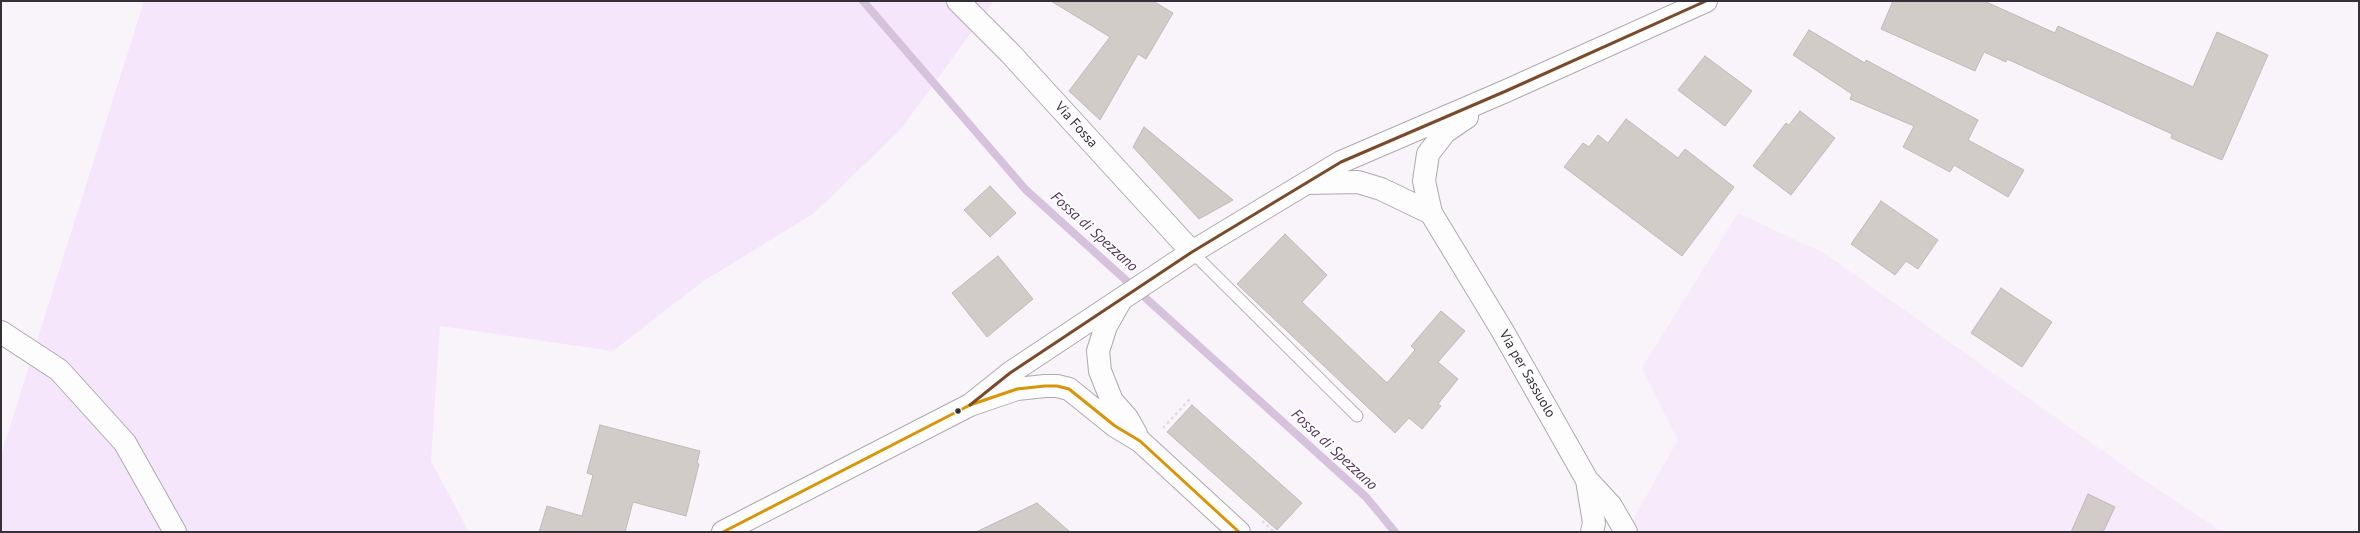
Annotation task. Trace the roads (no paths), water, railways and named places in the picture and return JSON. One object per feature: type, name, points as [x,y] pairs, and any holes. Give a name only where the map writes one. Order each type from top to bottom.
[{"type":"street","name":"Via Fossa","points":[[958,1],[1010,53],[1192,252]]},
{"type":"street","points":[[970,405],[1010,373],[1102,320],[1119,303],[1192,252],[1341,162],[1506,91],[1706,1]]},
{"type":"street","points":[[1431,213],[1424,181],[1428,154],[1445,132],[1506,91]]},
{"type":"street","points":[[1307,183],[1358,182],[1381,189],[1431,213]]},
{"type":"street","name":"Via per Sassuolo","points":[[1431,213],[1502,330],[1586,480],[1611,506],[1626,532]]},
{"type":"street","points":[[1102,320],[1098,351],[1100,371],[1112,401],[1127,418],[1140,441]]},
{"type":"street","points":[[1,332],[59,370],[126,443],[175,532]]},
{"type":"street","points":[[723,532],[970,405],[1017,389],[1057,386],[1069,390],[1115,426],[1140,441],[1239,532]]},
{"type":"street","points":[[1586,480],[1594,524],[1592,532]]},
{"type":"lane","points":[[1192,252],[1357,416]]},
{"type":"waterway","name":"Fossa di Spezzano","points":[[863,1],[1026,190],[1366,497],[1395,532]]}]
